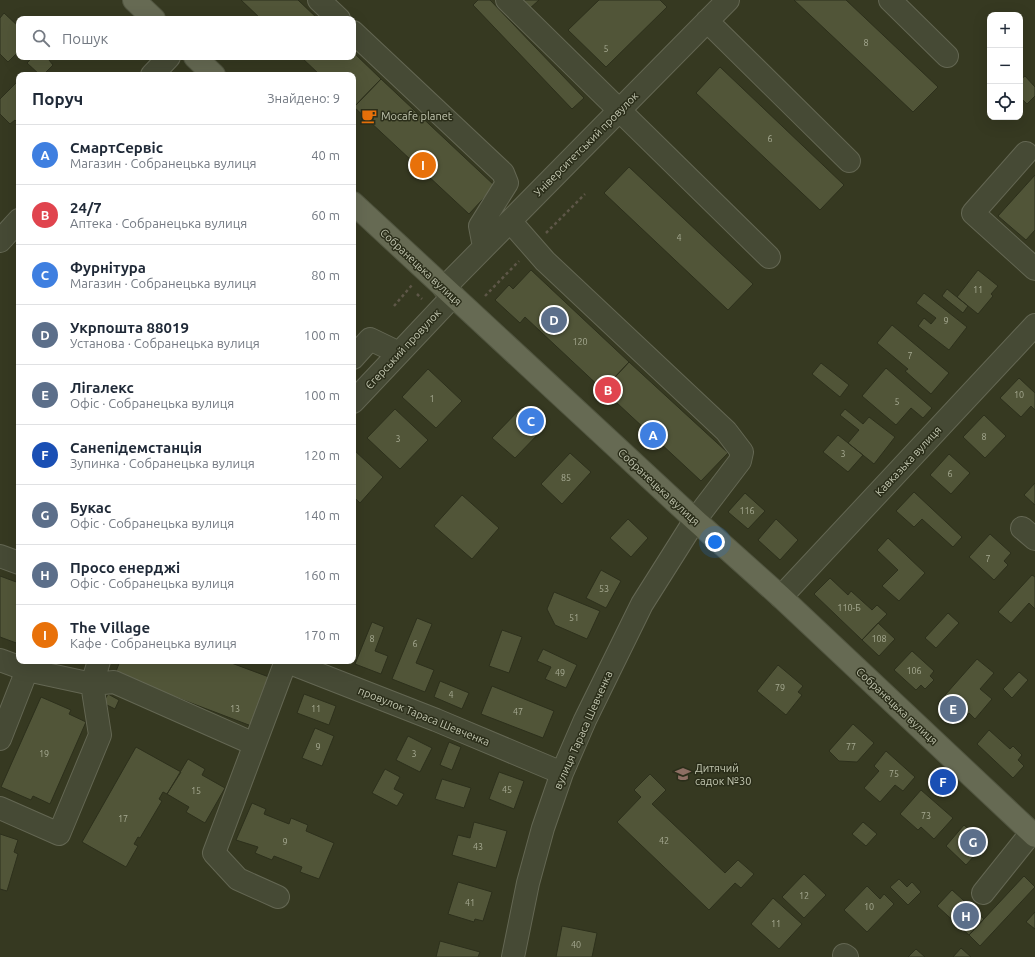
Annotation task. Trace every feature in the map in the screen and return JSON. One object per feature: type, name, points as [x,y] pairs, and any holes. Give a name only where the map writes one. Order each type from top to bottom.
[{"type":"main road","points":[[134,0],[151,16]]},
{"type":"main road","points":[[198,60],[211,72]]},
{"type":"main road","name":"Собранецька вулиця","points":[[356,206],[695,520],[782,597],[1033,834]]},
{"type":"street","points":[[319,0],[336,16]]},
{"type":"street","points":[[507,0],[769,257]]},
{"type":"street","name":"Університетський провулок","points":[[448,292],[484,247],[728,0]]},
{"type":"street","points":[[890,0],[947,56]]},
{"type":"street","points":[[707,21],[849,161]]},
{"type":"street","points":[[356,35],[503,173],[507,183],[480,226],[484,247]]},
{"type":"street","points":[[155,72],[166,60]]},
{"type":"street","points":[[1026,153],[972,213],[1035,270]]},
{"type":"street","name":"вулиця Тараса Шевченка","points":[[510,221],[546,261],[726,431],[742,452],[740,461],[695,520],[642,604],[605,678],[562,773],[543,828],[528,883],[513,957]]},
{"type":"street","points":[[0,241],[16,223]]},
{"type":"street","name":"Єгерський провулок","points":[[356,399],[399,354],[448,292]]},
{"type":"street","name":"Кавказька вулиця","points":[[782,597],[1035,325]]},
{"type":"street","points":[[356,355],[370,339],[399,354]]},
{"type":"street","points":[[0,556],[16,562]]},
{"type":"street","points":[[0,660],[28,670],[92,684],[114,682],[254,744]]},
{"type":"street","points":[[0,808],[59,834],[100,736],[92,684],[98,664]]},
{"type":"street","points":[[278,897],[238,879],[214,853],[284,664]]},
{"type":"street","name":"провулок Тараса Шевченка","points":[[293,664],[436,720],[562,773]]},
{"type":"street","points":[[0,739],[28,670]]},
{"type":"street","points":[[983,893],[1033,834]]},
{"type":"path","points":[[394,306],[413,283]]},
{"type":"building","points":[[241,0],[298,0],[315,16],[258,16]]},
{"type":"building","points":[[478,0],[490,0],[584,98],[572,109],[473,5]]},
{"type":"building","points":[[519,0],[539,0],[528,10]]},
{"type":"building","points":[[599,0],[660,0],[667,7],[606,67],[568,30]]},
{"type":"building","points":[[794,0],[846,0],[938,87],[913,112]]},
{"type":"building","points":[[4,13],[16,24],[16,54],[8,62],[0,54],[0,18]]},
{"type":"building","points":[[356,55],[381,79],[356,105],[356,72],[317,72],[304,60],[356,60]]},
{"type":"building","points":[[30,60],[49,60],[53,65],[46,72],[37,72],[27,63]]},
{"type":"building","points":[[720,67],[844,185],[820,210],[696,93]]},
{"type":"building","points":[[1025,76],[1035,87],[1035,96],[1027,104],[1023,100],[1023,78]]},
{"type":"building","points":[[381,79],[495,186],[469,214],[356,109],[356,105]]},
{"type":"building","points":[[16,83],[16,121],[15,120],[10,124],[0,114],[0,99]]},
{"type":"building","points":[[629,167],[753,284],[728,310],[604,193]]},
{"type":"building","points":[[1035,175],[1035,230],[1026,240],[998,216]]},
{"type":"building","points":[[531,270],[629,362],[603,390],[525,317],[520,323],[495,300],[509,285],[513,289]]},
{"type":"building","points":[[978,270],[998,286],[991,294],[993,296],[978,314],[957,297]]},
{"type":"building","points":[[947,289],[968,306],[963,313],[942,296]]},
{"type":"building","points":[[924,293],[967,327],[949,350],[918,326],[924,318],[931,324],[936,318],[916,303]]},
{"type":"building","points":[[892,325],[949,373],[931,394],[905,371],[908,369],[877,343]]},
{"type":"building","points":[[629,362],[728,453],[701,481],[603,390]]},
{"type":"building","points":[[821,363],[849,385],[840,397],[812,374]]},
{"type":"building","points":[[886,368],[932,408],[923,418],[911,408],[896,425],[862,396]]},
{"type":"building","points":[[428,369],[462,401],[436,428],[402,397]]},
{"type":"building","points":[[1019,378],[1035,393],[1035,410],[1031,406],[1021,417],[1000,398]]},
{"type":"building","points":[[522,407],[544,428],[515,458],[492,438]]},
{"type":"building","points":[[395,409],[428,440],[400,469],[367,438]]},
{"type":"building","points":[[845,409],[863,424],[869,417],[895,437],[874,464],[848,443],[859,430],[840,415]]},
{"type":"building","points":[[984,415],[1006,436],[985,458],[963,437]]},
{"type":"building","points":[[838,435],[863,455],[848,472],[823,452]]},
{"type":"building","points":[[356,452],[383,477],[360,503],[356,499]]},
{"type":"building","points":[[570,453],[591,472],[562,504],[541,484]]},
{"type":"building","points":[[949,454],[970,473],[951,494],[930,475]]},
{"type":"building","points":[[1035,483],[1035,505],[1024,495]]},
{"type":"building","points":[[914,492],[962,537],[953,547],[922,519],[914,527],[896,511]]},
{"type":"building","points":[[745,493],[765,511],[748,529],[728,512]]},
{"type":"building","points":[[462,495],[499,528],[472,559],[434,526]]},
{"type":"building","points":[[628,519],[648,538],[631,557],[610,538]]},
{"type":"building","points":[[776,519],[798,540],[780,560],[758,540]]},
{"type":"building","points":[[990,534],[1011,553],[1004,561],[1008,565],[994,580],[969,557]]},
{"type":"building","points":[[888,538],[925,573],[899,601],[882,586],[898,570],[877,550]]},
{"type":"building","points":[[601,570],[621,581],[606,608],[586,598]]},
{"type":"building","points":[[1032,575],[1035,577],[1035,609],[1029,603],[1011,623],[998,612]]},
{"type":"building","points":[[0,576],[16,582],[16,643],[0,637]]},
{"type":"building","points":[[830,578],[848,595],[851,591],[872,610],[877,605],[887,614],[862,640],[814,594]]},
{"type":"building","points":[[554,592],[600,611],[587,639],[555,625],[547,609]]},
{"type":"building","points":[[948,613],[959,623],[936,648],[925,638]]},
{"type":"building","points":[[417,618],[432,624],[416,663],[434,670],[425,692],[392,679]]},
{"type":"building","points":[[372,622],[384,627],[375,651],[388,656],[381,674],[355,664]]},
{"type":"building","points":[[878,623],[895,639],[879,656],[862,640]]},
{"type":"building","points":[[502,630],[522,637],[509,673],[489,666]]},
{"type":"building","points":[[543,649],[577,665],[566,688],[545,679],[551,667],[537,661]]},
{"type":"building","points":[[912,651],[934,671],[930,676],[934,680],[925,689],[921,685],[916,690],[894,670]]},
{"type":"building","points":[[977,659],[994,673],[980,689],[992,699],[975,719],[969,713],[961,722],[938,703]]},
{"type":"building","points":[[119,664],[234,664],[269,677],[254,727],[115,674]]},
{"type":"building","points":[[778,665],[803,686],[798,692],[802,695],[786,715],[757,691]]},
{"type":"building","points":[[1019,672],[1028,680],[1012,698],[1003,689]]},
{"type":"building","points":[[440,681],[469,693],[462,709],[434,697]]},
{"type":"building","points":[[492,686],[554,711],[543,738],[481,714]]},
{"type":"building","points":[[108,694],[119,700],[115,709],[103,703]]},
{"type":"building","points":[[304,694],[336,706],[329,725],[297,713]]},
{"type":"building","points":[[41,697],[71,710],[69,714],[86,722],[50,804],[33,796],[31,800],[1,787]]},
{"type":"building","points":[[853,724],[874,743],[857,762],[839,761],[829,751]]},
{"type":"building","points":[[315,728],[334,736],[322,766],[302,758]]},
{"type":"building","points":[[989,730],[1010,749],[1013,746],[1022,755],[1018,760],[1024,766],[1013,778],[977,744]]},
{"type":"building","points":[[408,736],[432,748],[420,772],[396,760]]},
{"type":"building","points":[[449,742],[461,747],[452,770],[440,765]]},
{"type":"building","points":[[136,747],[181,772],[167,794],[163,792],[159,799],[162,801],[140,838],[138,837],[134,844],[138,846],[126,867],[82,842]]},
{"type":"building","points":[[886,751],[915,777],[903,791],[895,785],[880,802],[864,788],[879,771],[874,766]]},
{"type":"building","points":[[188,759],[205,769],[202,775],[225,788],[205,823],[186,812],[189,807],[167,794]]},
{"type":"building","points":[[385,769],[400,777],[394,789],[404,794],[397,806],[372,793]]},
{"type":"building","points":[[499,772],[524,781],[514,809],[489,799]]},
{"type":"building","points":[[650,774],[666,790],[652,804],[725,873],[738,860],[754,874],[741,888],[735,883],[709,910],[617,822],[641,797],[634,790]]},
{"type":"building","points":[[442,779],[471,788],[464,808],[435,799]]},
{"type":"building","points":[[921,790],[953,818],[934,839],[921,827],[918,830],[900,814]]},
{"type":"building","points":[[252,803],[266,809],[264,814],[289,824],[291,818],[308,825],[306,831],[334,843],[319,879],[300,872],[302,867],[274,856],[272,860],[255,853],[258,847],[236,840]]},
{"type":"building","points":[[474,822],[507,831],[496,868],[452,855],[458,835],[470,838]]},
{"type":"building","points":[[863,822],[877,834],[866,846],[852,834]]},
{"type":"building","points":[[964,825],[985,844],[966,865],[946,846]]},
{"type":"building","points":[[0,834],[18,840],[14,852],[18,854],[7,891],[0,889]]},
{"type":"building","points":[[804,874],[826,895],[804,918],[782,897]]},
{"type":"building","points":[[1024,876],[1035,887],[980,946],[969,935]]},
{"type":"building","points":[[899,879],[907,887],[912,882],[921,892],[908,905],[890,887]]},
{"type":"building","points":[[458,882],[492,892],[483,921],[475,919],[474,922],[448,914]]},
{"type":"building","points":[[867,886],[880,899],[884,894],[894,904],[867,932],[844,910]]},
{"type":"building","points":[[952,890],[984,919],[969,935],[937,906]]},
{"type":"building","points":[[773,898],[802,924],[779,949],[751,924]]},
{"type":"building","points":[[1035,912],[1035,929],[1026,922]]},
{"type":"building","points":[[562,926],[597,933],[592,957],[556,957]]},
{"type":"building","points":[[440,941],[480,952],[478,957],[436,957]]},
{"type":"building","points":[[961,948],[971,957],[953,957]]},
{"type":"building","points":[[916,949],[925,957],[908,957]]},
{"type":"place","name":"Mocafe planet","points":[[369,116]]},
{"type":"place","name":"The Village","points":[[423,165]]},
{"type":"place","name":"Укрпошта 88019","points":[[554,320]]},
{"type":"place","name":"24/7","points":[[608,390]]},
{"type":"place","name":"Фурнітура","points":[[531,421]]},
{"type":"place","name":"СмартСервіс","points":[[653,435]]},
{"type":"place","name":"Лігалекс","points":[[953,709]]},
{"type":"place","name":"Дитячий садок №30","points":[[683,774]]},
{"type":"place","name":"Санепідемстанція","points":[[943,782]]},
{"type":"place","name":"Букас","points":[[973,842]]},
{"type":"place","name":"Просо енерджі","points":[[966,916]]}]
